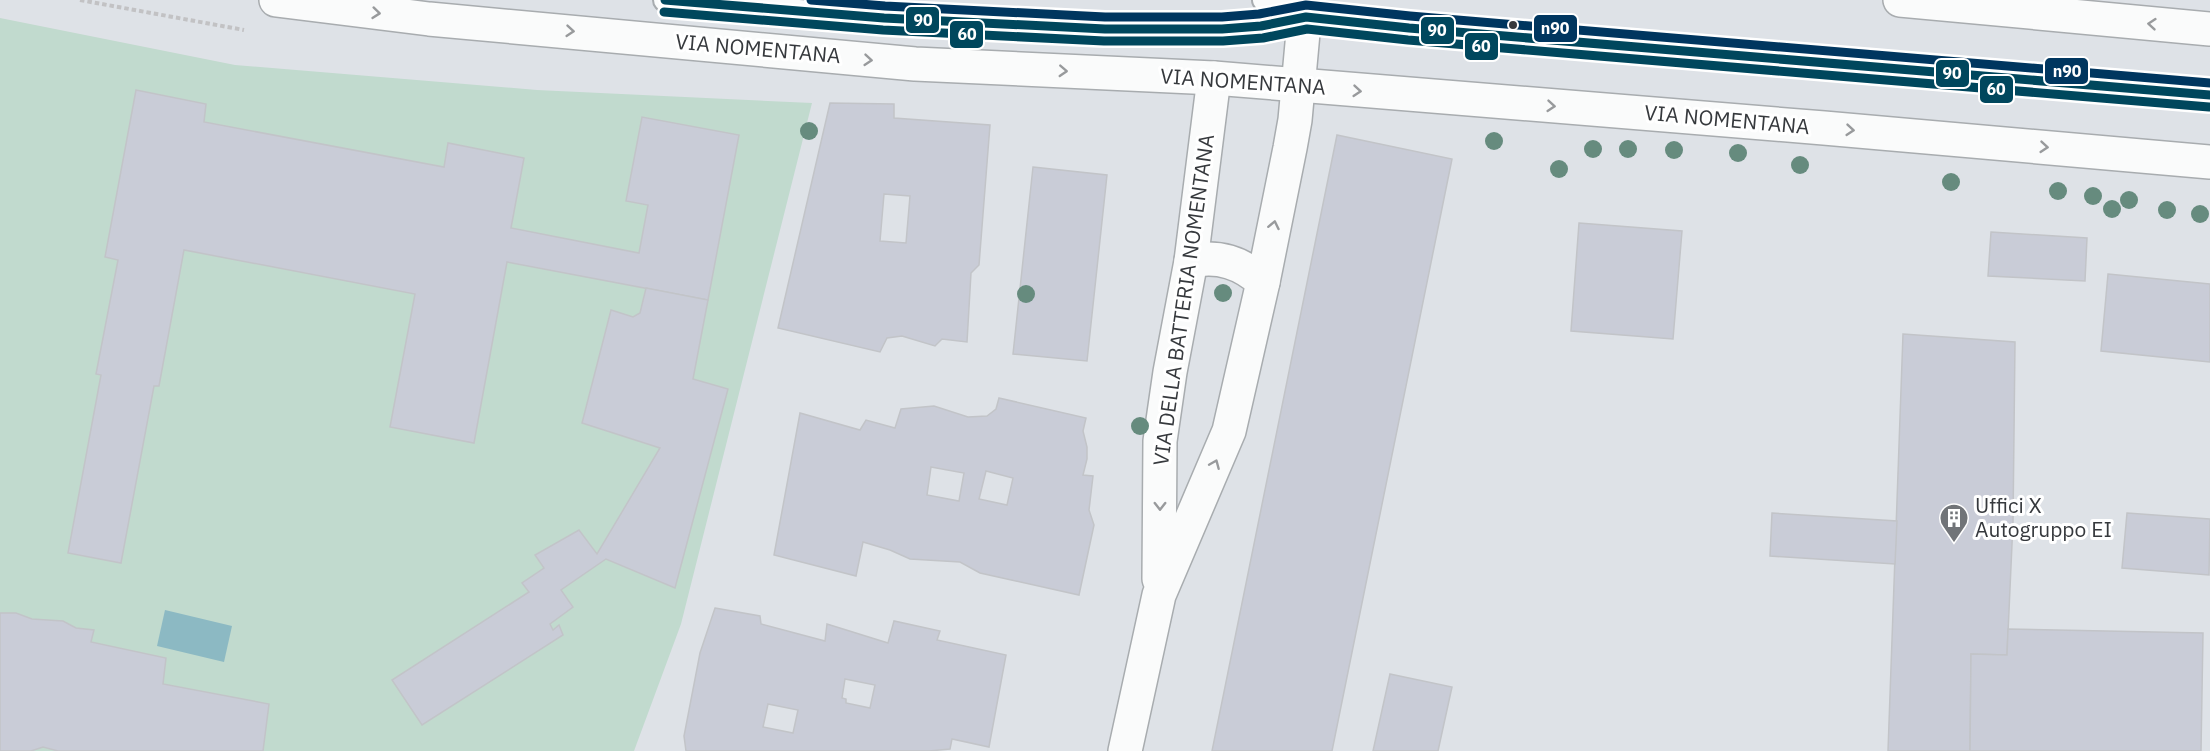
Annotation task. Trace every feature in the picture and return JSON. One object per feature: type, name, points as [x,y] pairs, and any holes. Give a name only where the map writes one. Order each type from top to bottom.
[{"type":"main road","name":"VIA NOMENTANA","points":[[276,0],[429,19],[915,64],[1214,78],[2210,162]]},
{"type":"main road","points":[[1900,0],[2210,29]]},
{"type":"main road","name":"VIA DELLA BATTERIA NOMENTANA","points":[[1125,751],[1159,595],[1229,431],[1263,282],[1290,148],[1306,8]]},
{"type":"main road","name":"VIA DELLA BATTERIA NOMENTANA","points":[[1159,595],[1160,441],[1170,372],[1191,261],[1214,78]]},
{"type":"main road","points":[[1191,261],[1211,257],[1232,262],[1244,267],[1263,282]]},
{"type":"lane","name":"VIA NOMENTANA","points":[[665,0],[884,18],[1164,30],[1261,26],[1306,8]]},
{"type":"lane","name":"VIA NOMENTANA","points":[[1264,0],[1433,30],[2210,95]]},
{"type":"green space","points":[[0,18],[235,65],[537,90],[812,103],[681,624],[634,751],[0,751]]},
{"type":"water","points":[[165,610],[232,626],[224,662],[157,646]]},
{"type":"building","points":[[136,90],[206,104],[204,122],[444,167],[448,143],[524,158],[511,228],[639,253],[648,205],[626,201],[642,117],[739,135],[708,300],[507,262],[474,443],[390,427],[415,294],[184,250],[159,386],[154,386],[121,563],[68,553],[101,375],[96,374],[118,260],[105,257]]},
{"type":"building","points":[[830,103],[894,104],[894,118],[990,125],[979,265],[971,273],[967,342],[942,339],[935,346],[902,336],[887,338],[880,352],[778,328]],"holes":[[[884,194],[910,196],[906,243],[880,241]]]},
{"type":"building","points":[[1337,135],[1452,159],[1332,751],[1212,751]]},
{"type":"building","points":[[1033,167],[1107,175],[1087,361],[1013,354]]},
{"type":"building","points":[[1579,223],[1682,231],[1673,339],[1571,331]]},
{"type":"building","points":[[1991,232],[2087,238],[2085,281],[1988,276]]},
{"type":"building","points":[[2108,274],[2210,284],[2210,362],[2101,351]]},
{"type":"building","points":[[646,288],[708,300],[693,379],[728,389],[675,588],[606,559],[561,590],[573,607],[550,624],[553,630],[559,625],[563,635],[422,725],[392,680],[529,592],[522,583],[544,568],[535,555],[579,530],[597,554],[660,448],[582,423],[611,310],[633,317],[640,313]]},
{"type":"building","name":"Uffici X Autogruppo EI","points":[[1903,334],[2015,342],[2013,522],[2007,655],[1971,654],[1970,751],[1888,751]]},
{"type":"building","points":[[999,398],[1086,418],[1083,431],[1087,459],[1083,475],[1093,476],[1089,510],[1094,525],[1079,595],[980,573],[960,562],[910,559],[863,542],[856,576],[774,555],[800,413],[860,430],[866,420],[895,428],[901,409],[934,406],[968,417],[987,416],[996,409]],"holes":[[[931,467],[964,473],[959,501],[927,495]],[[986,471],[1013,478],[1007,505],[979,499]]]},
{"type":"building","points":[[1772,513],[1897,521],[1895,564],[1770,556]]},
{"type":"building","points":[[2127,513],[2210,519],[2209,575],[2122,568]]},
{"type":"building","points":[[715,608],[760,616],[761,624],[825,641],[827,624],[888,643],[894,621],[940,631],[937,640],[1006,655],[989,747],[952,739],[950,749],[929,751],[686,751],[684,736],[700,653]],"holes":[[[845,679],[875,685],[870,708],[846,703],[846,699],[842,698]],[[768,704],[798,710],[793,733],[763,727]]]},
{"type":"building","points":[[0,613],[16,613],[32,619],[63,621],[76,628],[94,630],[91,642],[166,658],[163,684],[269,704],[263,751],[58,751],[43,747],[31,751],[0,751]]},
{"type":"building","points":[[2008,629],[2203,633],[2201,751],[1970,751],[1971,654],[2007,655]]},
{"type":"building","points":[[1390,674],[1452,687],[1438,751],[1373,751]]},
{"type":"transit line","name":"90","points":[[665,0],[884,18],[1105,29],[1222,29],[1261,26],[1306,17],[1409,28],[2210,95]]},
{"type":"transit line","name":"n90","points":[[811,0],[1105,17],[1222,17],[1259,14],[1306,5],[1410,16],[2210,83]]},
{"type":"transit line","name":"60","points":[[664,12],[883,30],[1104,41],[1223,41],[1263,38],[1307,29],[1408,40],[2209,107]]},
{"type":"place","name":"Uffici X Autogruppo EI","points":[[1954,544]]}]
